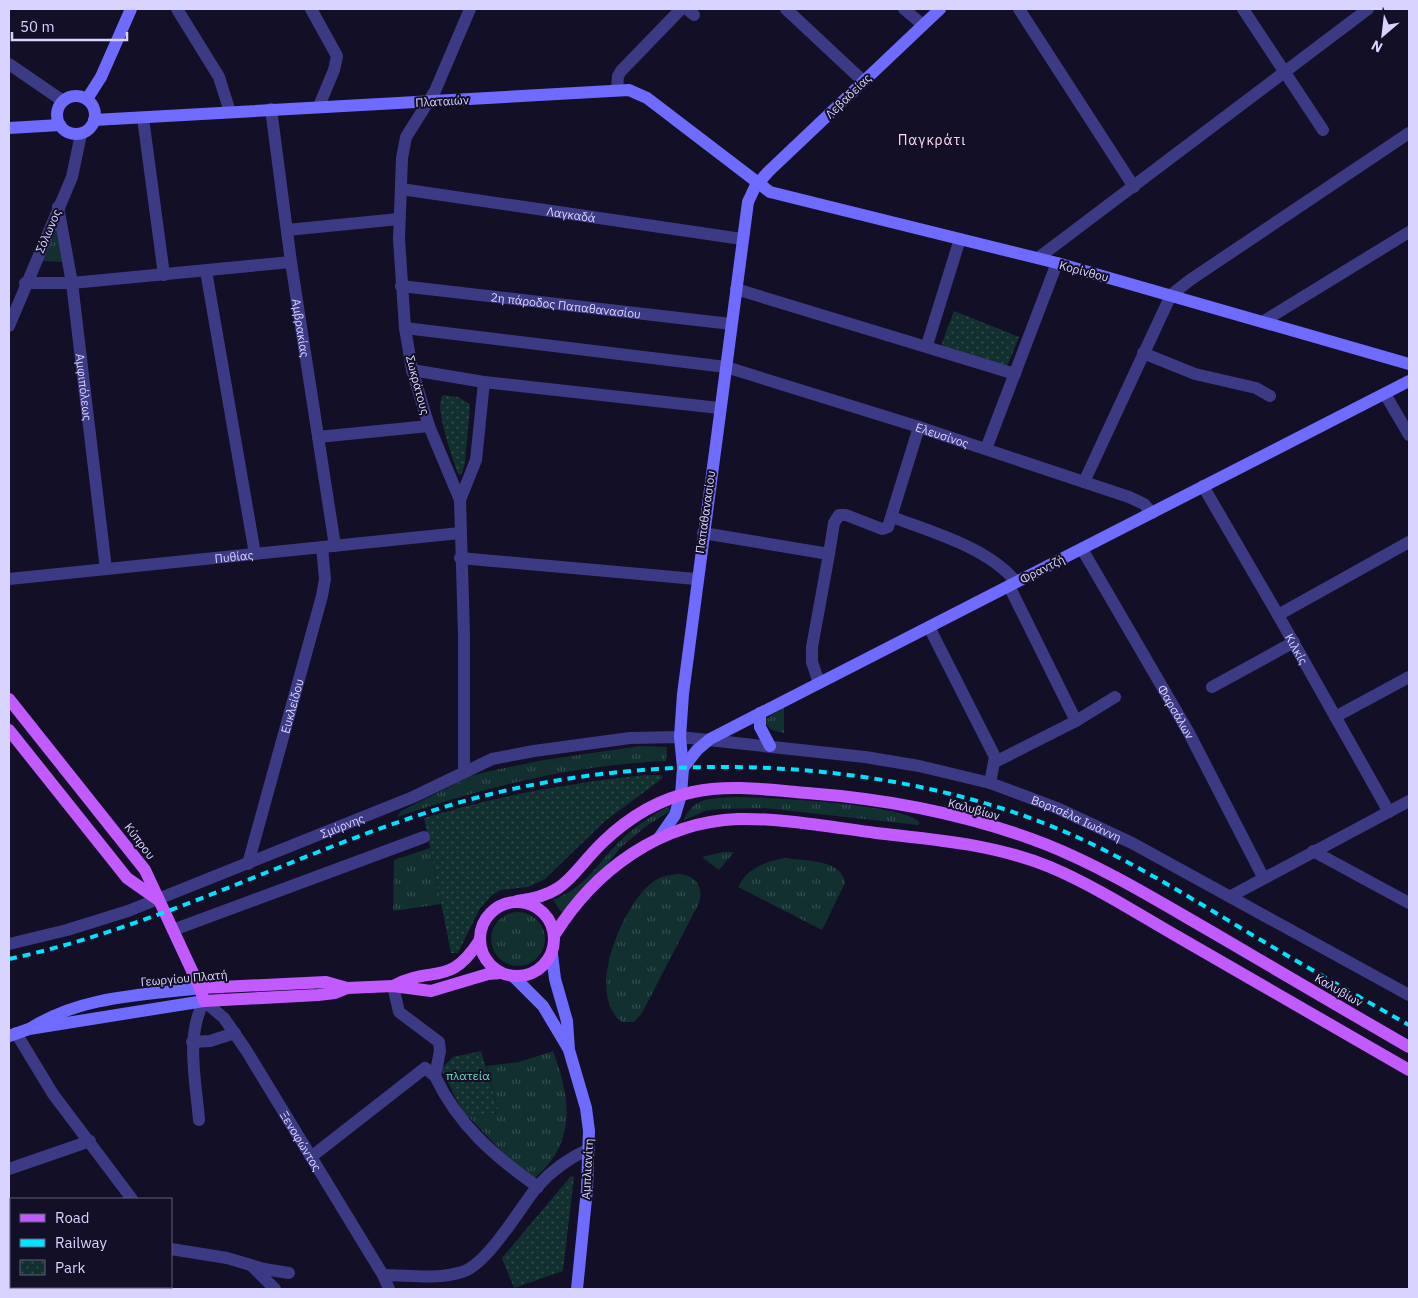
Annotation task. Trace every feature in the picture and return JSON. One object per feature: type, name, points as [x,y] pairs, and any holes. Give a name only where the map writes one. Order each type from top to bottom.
[{"type":"main road","points":[[87,100],[101,77],[131,9]]},
{"type":"main road","name":"Λεβαδείας","points":[[758,184],[940,9]]},
{"type":"main road","name":"Πλαταιών","points":[[94,120],[618,89],[633,91],[648,98],[758,184]]},
{"type":"main road","points":[[77,96],[87,100],[93,107],[94,120],[90,129],[81,134],[69,133],[60,125],[57,113],[63,101],[77,96]]},
{"type":"main road","points":[[9,128],[60,125]]},
{"type":"main road","name":"Κορίνθου","points":[[758,184],[777,194],[1057,263],[1409,364]]},
{"type":"main road","name":"Παπαθανασίου","points":[[659,838],[675,815],[681,795],[683,768],[680,736],[696,579],[747,204],[758,184]]},
{"type":"main road","name":"Φραντζή","points":[[683,768],[710,739],[1409,381]]},
{"type":"main road","name":"Κύπρου","points":[[9,699],[145,870],[202,995]]},
{"type":"main road","points":[[760,713],[760,727],[770,746]]},
{"type":"main road","points":[[9,730],[127,878],[157,899]]},
{"type":"main road","name":"Καλυβίων","points":[[517,902],[542,897],[566,884],[593,853],[625,822],[649,808],[681,795],[706,790],[744,790],[859,799],[942,814],[1035,841],[1073,856],[1172,909],[1409,1047]]},
{"type":"main road","points":[[555,934],[550,921],[542,911],[530,904],[517,902],[505,903],[490,913],[484,922],[480,940],[486,959],[507,974],[526,975],[539,970],[552,954],[555,934],[568,914],[607,873],[624,858],[659,838],[702,822],[752,819],[976,844],[1010,852],[1051,867],[1096,889],[1409,1070]]},
{"type":"main road","name":"Γεωργίου Πλατή","points":[[393,986],[404,980],[438,975],[453,969],[466,960],[480,940]]},
{"type":"main road","name":"Αμπλιανίτη","points":[[552,954],[555,979],[566,1021],[569,1050],[587,1113],[589,1149],[588,1189],[577,1289]]},
{"type":"main road","name":"Γεωργίου Πλατή","points":[[12,1034],[29,1029],[45,1019],[81,1006],[120,998],[202,995],[326,982],[347,988],[393,986],[431,991],[488,974],[507,974]]},
{"type":"main road","name":"Αμπλιανίτη","points":[[507,974],[543,1006],[569,1050]]},
{"type":"street","points":[[177,9],[219,77],[230,112]]},
{"type":"street","points":[[311,9],[337,56],[336,65],[320,106]]},
{"type":"street","name":"Σωκράτους","points":[[464,772],[464,634],[460,558],[460,500],[429,426],[412,370],[401,286],[399,219],[402,158],[406,137],[428,101],[470,9]]},
{"type":"street","points":[[618,89],[618,76],[621,71],[681,9]]},
{"type":"street","points":[[786,9],[863,81]]},
{"type":"street","points":[[904,9],[923,25]]},
{"type":"street","points":[[1019,9],[1134,186]]},
{"type":"street","points":[[1243,9],[1323,130]]},
{"type":"street","points":[[1038,258],[1368,9]]},
{"type":"street","points":[[9,64],[63,101]]},
{"type":"street","name":"Αμβρακίας","points":[[271,109],[291,262],[318,437],[328,546]]},
{"type":"street","points":[[143,118],[164,276]]},
{"type":"street","points":[[1084,482],[1171,295],[1190,280],[1409,133]]},
{"type":"street","name":"Σόλωνος","points":[[9,326],[25,283],[72,177],[81,134]]},
{"type":"street","name":"Λαγκαδά","points":[[401,188],[742,239]]},
{"type":"street","name":"Αμφιπόλεως","points":[[58,207],[72,283],[106,569]]},
{"type":"street","points":[[287,230],[399,219]]},
{"type":"street","points":[[1264,321],[1409,232]]},
{"type":"street","points":[[927,345],[960,239]]},
{"type":"street","points":[[25,283],[72,283],[164,276],[291,262]]},
{"type":"street","points":[[986,450],[1057,263]]},
{"type":"street","points":[[206,271],[255,554]]},
{"type":"street","name":"2η πάροδος Παπαθανασίου","points":[[401,286],[731,324]]},
{"type":"street","points":[[736,289],[927,345],[1016,374]]},
{"type":"street","name":"Ελευσίνος","points":[[405,328],[726,368],[919,427],[1084,482],[1136,500],[1152,512]]},
{"type":"street","points":[[1143,353],[1195,374],[1256,388],[1270,396]]},
{"type":"street","points":[[412,370],[484,382],[719,408]]},
{"type":"street","points":[[460,500],[476,460],[484,382]]},
{"type":"street","points":[[1385,394],[1409,435]]},
{"type":"street","points":[[318,437],[429,426]]},
{"type":"street","points":[[819,683],[812,662],[812,647],[834,522],[839,514],[884,530],[888,527],[919,427]]},
{"type":"street","name":"Κιλκίς","points":[[1203,486],[1294,642],[1389,812]]},
{"type":"street","points":[[892,517],[945,537],[982,555],[1002,568],[1012,584],[1076,721]]},
{"type":"street","name":"Πυθίας","points":[[9,579],[460,533]]},
{"type":"street","points":[[703,533],[829,554]]},
{"type":"street","points":[[1278,615],[1409,542]]},
{"type":"street","name":"Ευκλείδου","points":[[248,864],[322,596],[328,546]]},
{"type":"street","name":"Φαρσάλων","points":[[1082,549],[1189,733],[1263,877]]},
{"type":"street","points":[[460,558],[696,579]]},
{"type":"street","points":[[929,627],[995,757],[990,783]]},
{"type":"street","points":[[1212,687],[1294,642]]},
{"type":"street","points":[[1335,717],[1409,678]]},
{"type":"street","points":[[995,762],[1076,721],[1115,697]]},
{"type":"street","name":"Σμύρνης","points":[[9,944],[96,922],[157,899],[413,796],[492,759],[534,751],[630,738],[680,736],[710,739]]},
{"type":"street","name":"Βορτσέλα Ιωάννη","points":[[710,739],[904,763],[990,783],[1103,829],[1231,896],[1409,995]]},
{"type":"street","points":[[1231,896],[1263,877],[1409,801]]},
{"type":"street","points":[[173,930],[424,837]]},
{"type":"street","points":[[1313,851],[1409,903]]},
{"type":"street","points":[[393,986],[400,1012],[439,1042],[440,1051],[435,1076]]},
{"type":"street","points":[[199,1120],[192,1042],[202,995]]},
{"type":"street","name":"Ξενοφώντος","points":[[202,995],[224,1018],[234,1033],[383,1275],[389,1289]]},
{"type":"street","points":[[192,1042],[210,1041],[234,1033]]},
{"type":"street","points":[[12,1034],[131,1198]]},
{"type":"street","points":[[311,1157],[425,1068],[435,1076],[455,1113],[472,1133],[510,1167],[538,1187]]},
{"type":"street","points":[[9,1170],[90,1141]]},
{"type":"street","points":[[383,1275],[442,1276],[468,1270],[481,1260],[538,1187],[562,1164],[589,1149]]},
{"type":"street","points":[[172,1249],[290,1273]]},
{"type":"street","points":[[250,1264],[275,1289]]},
{"type":"green space","points":[[56,231],[62,262],[43,261]]},
{"type":"green space","points":[[954,311],[1019,337],[1007,367],[941,346]]},
{"type":"green space","points":[[443,395],[458,397],[470,404],[465,464],[461,475],[458,474],[442,420],[440,409]]},
{"type":"green space","points":[[784,707],[784,733],[770,728],[765,720]]},
{"type":"green space","points":[[640,746],[667,747],[666,761],[597,767],[529,779],[463,796],[397,817],[401,811],[471,776],[544,760]]},
{"type":"green space","points":[[645,775],[661,775],[663,778],[605,821],[545,879],[528,887],[501,890],[492,895],[479,910],[458,953],[451,953],[424,818],[478,803],[533,791]]},
{"type":"green space","points":[[737,797],[804,800],[864,806],[910,816],[920,823],[918,825],[764,808],[718,809],[705,811],[684,820],[693,806],[699,802],[712,798]]},
{"type":"green space","points":[[668,807],[670,811],[645,827],[620,848],[595,880],[580,891],[562,913],[553,900],[581,883],[634,828]]},
{"type":"green space","points":[[430,848],[441,904],[393,911],[394,860]]},
{"type":"green space","points":[[723,852],[734,852],[719,870],[702,857]]},
{"type":"green space","points":[[785,858],[830,865],[843,875],[845,883],[822,930],[738,887],[742,880],[758,866]]},
{"type":"green space","points":[[674,874],[690,877],[697,883],[700,892],[699,903],[642,1013],[634,1022],[622,1022],[611,1009],[607,991],[607,971],[612,949],[620,928],[642,892],[654,881]]},
{"type":"green space","points":[[518,912],[528,914],[537,920],[543,929],[545,939],[543,949],[537,958],[528,964],[518,966],[508,964],[499,958],[493,949],[491,939],[493,929],[499,920],[508,914]]},
{"type":"green space","name":"πλατεία","points":[[481,1051],[499,1112],[466,1118],[441,1069],[453,1057]]},
{"type":"green space","points":[[553,1051],[559,1068],[566,1102],[564,1134],[549,1164],[535,1178],[505,1155],[469,1117],[499,1112],[486,1066],[519,1062]]},
{"type":"green space","points":[[571,1176],[574,1177],[563,1271],[514,1288],[502,1258]]},
{"type":"railway","points":[[9,959],[66,945],[122,927],[398,822],[454,804],[529,786],[607,773],[687,768],[769,768],[849,775],[929,789],[1005,809],[1077,837],[1167,884],[1409,1025]]},
{"type":"district","name":"Παγκράτι","points":[[932,140]]}]
